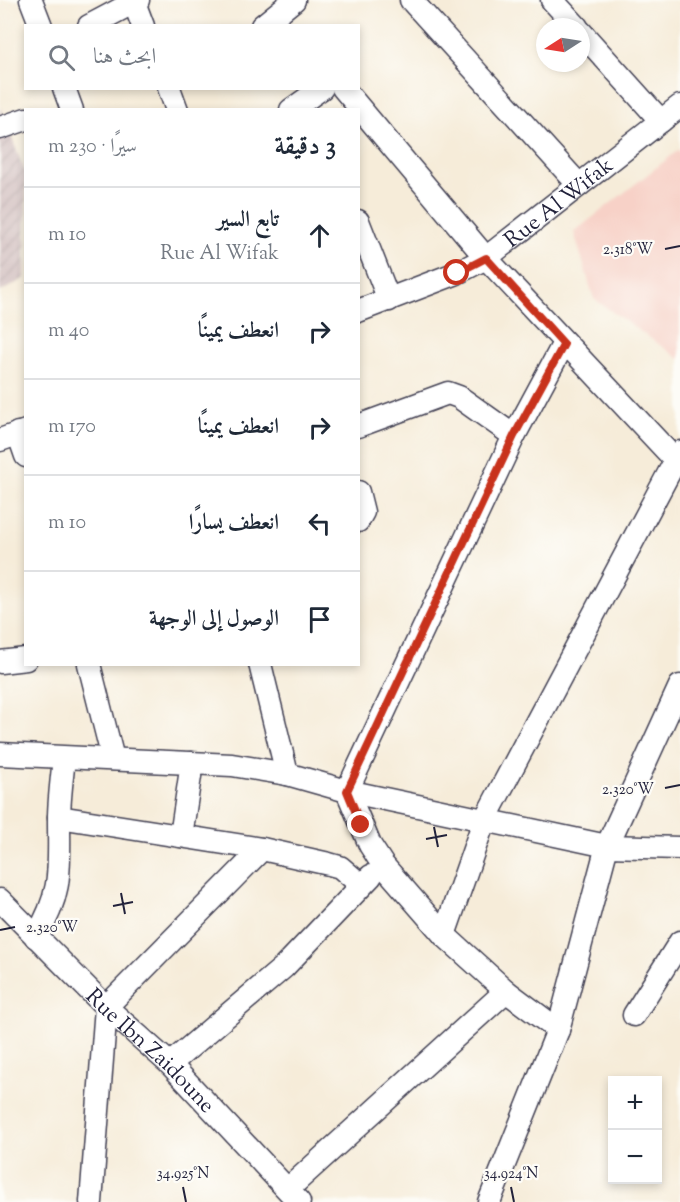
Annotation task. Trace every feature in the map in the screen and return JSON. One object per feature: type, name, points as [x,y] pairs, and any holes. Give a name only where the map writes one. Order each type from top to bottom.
[{"type":"street","points":[[31,0],[40,24]]},
{"type":"street","points":[[411,0],[579,184]]},
{"type":"street","points":[[552,0],[568,18]]},
{"type":"street","points":[[93,24],[136,1],[142,24]]},
{"type":"street","points":[[590,42],[661,121]]},
{"type":"street","points":[[294,108],[319,90]]},
{"type":"street","points":[[345,90],[360,108]]},
{"type":"street","name":"Rue Al Wifak","points":[[360,310],[464,270],[486,258],[680,106]]},
{"type":"street","points":[[360,108],[486,258],[564,344],[678,458],[484,821],[444,935]]},
{"type":"street","points":[[0,128],[24,120]]},
{"type":"street","points":[[360,226],[389,300]]},
{"type":"street","points":[[558,1030],[506,991],[444,935],[382,865],[370,845],[347,791],[514,436],[564,344]]},
{"type":"street","points":[[360,425],[448,393],[459,397],[514,436]]},
{"type":"street","points":[[15,435],[24,452]]},
{"type":"street","points":[[360,500],[363,512],[360,517]]},
{"type":"street","points":[[0,662],[24,659]]},
{"type":"street","points":[[89,666],[112,759]]},
{"type":"street","points":[[260,666],[287,774]]},
{"type":"street","points":[[489,1202],[558,1030],[607,846],[680,686]]},
{"type":"street","points":[[0,754],[232,765],[287,774],[347,791],[607,846],[680,848]]},
{"type":"street","points":[[36,937],[46,921],[60,879],[59,817],[64,758]]},
{"type":"street","points":[[181,836],[192,763]]},
{"type":"street","points":[[59,817],[262,849],[340,867],[361,885]]},
{"type":"street","points":[[92,1202],[106,1007],[262,849]]},
{"type":"street","points":[[170,1064],[284,967],[382,865]]},
{"type":"street","name":"Rue Ibn Zaidoune","points":[[2,906],[106,1007],[170,1064],[294,1195]]},
{"type":"street","points":[[634,1015],[680,942]]},
{"type":"street","points":[[294,1195],[506,991]]},
{"type":"shaded area","points":[[0,107],[24,170],[24,279],[0,292]]},
{"type":"shaded area","points":[[680,149],[680,359],[594,299],[574,232]]},
{"type":"route","points":[[361,825],[347,791],[514,436],[564,344],[486,258],[457,273]]}]
